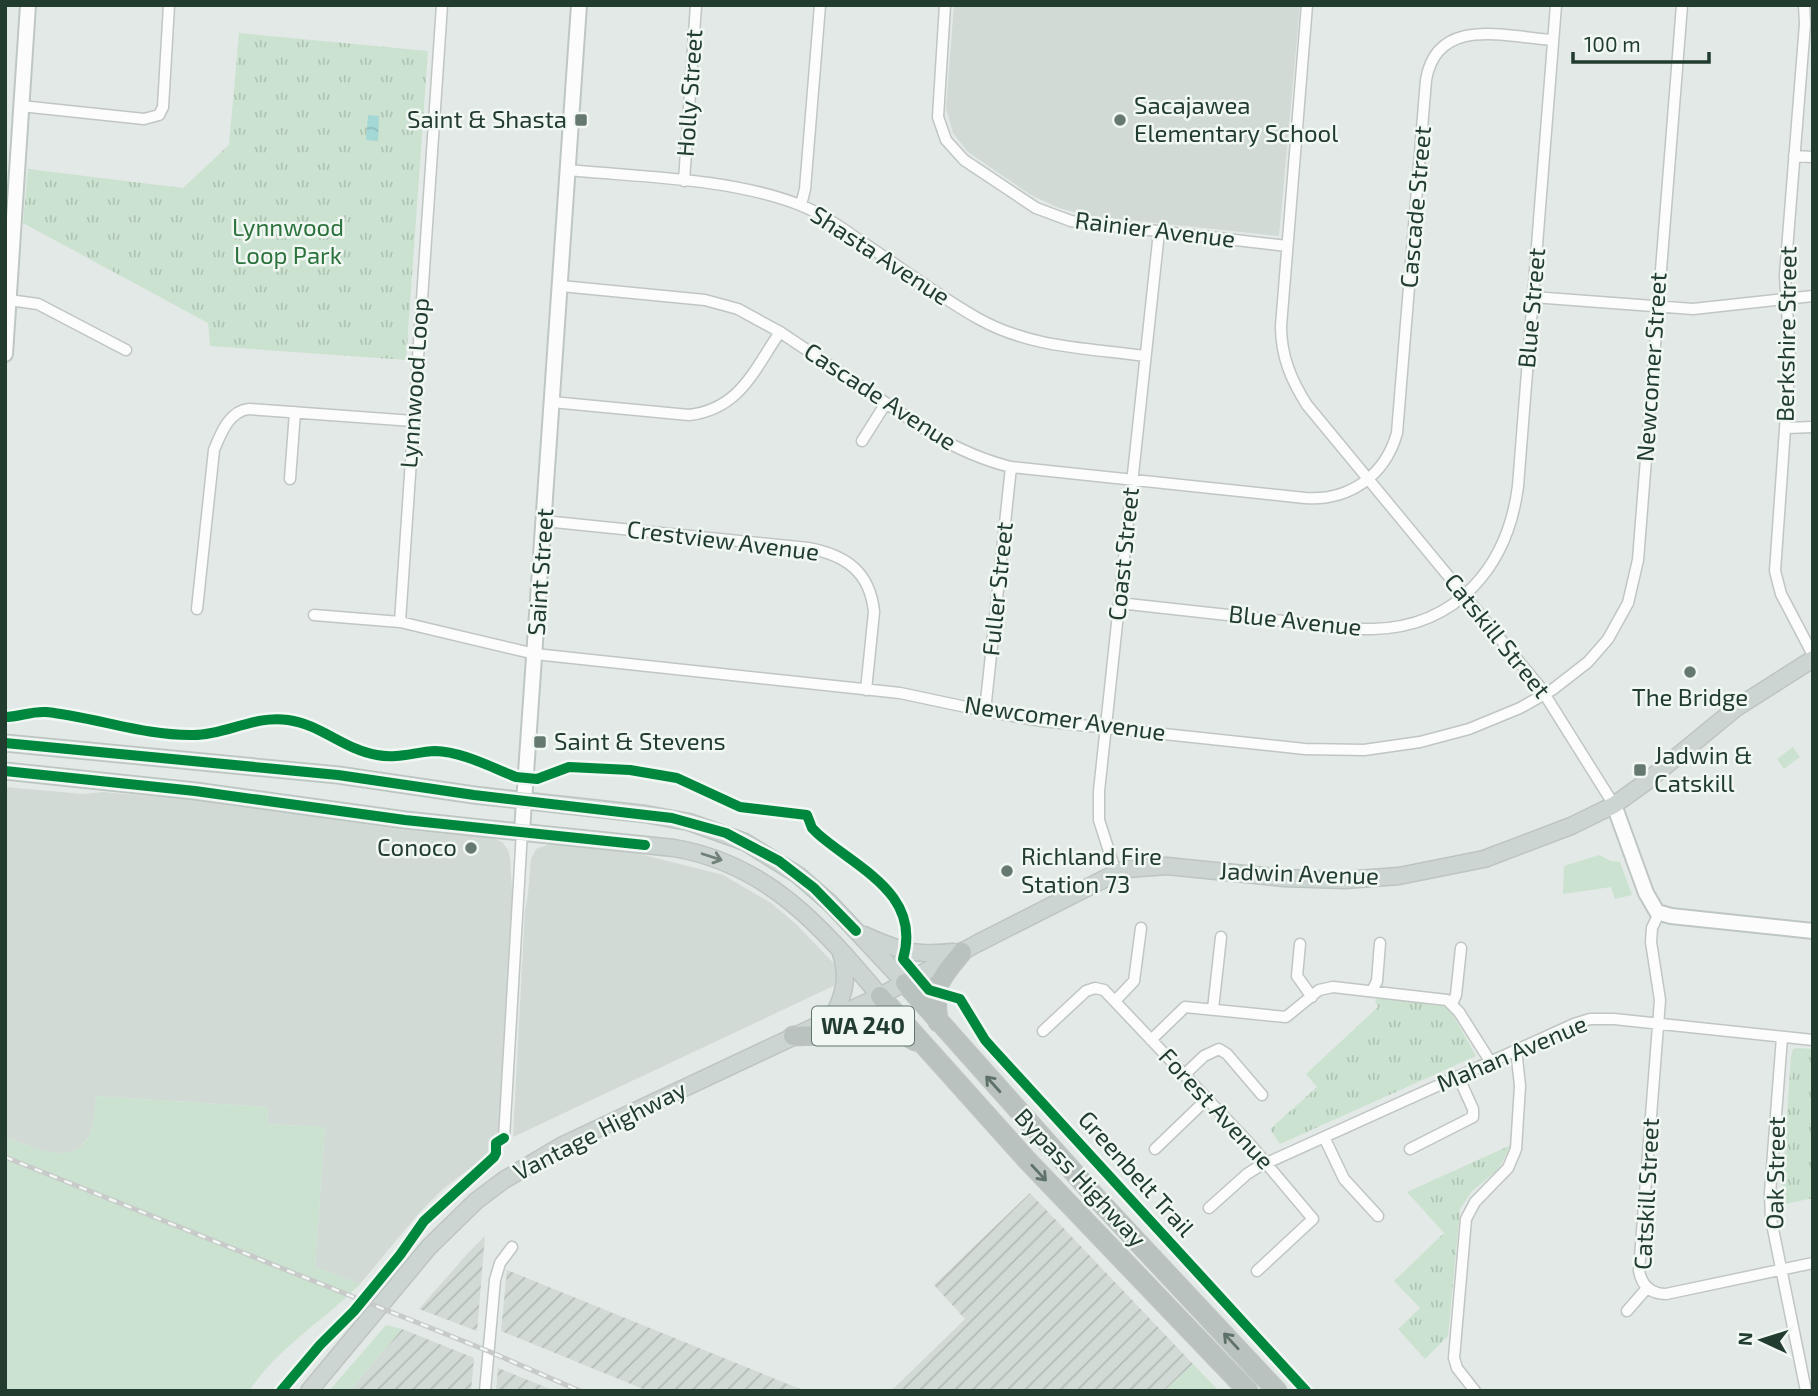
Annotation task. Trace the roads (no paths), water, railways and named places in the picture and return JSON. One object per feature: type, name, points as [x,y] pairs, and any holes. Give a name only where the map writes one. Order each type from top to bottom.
[{"type":"highway","points":[[938,1022],[935,997],[937,987],[962,951]]},
{"type":"highway","name":"Bypass Highway","points":[[905,983],[1102,1204],[1277,1391]]},
{"type":"highway","name":"Bypass Highway","points":[[880,996],[1026,1159],[1248,1391]]},
{"type":"highway","name":"WA 240","points":[[793,1036],[821,1035],[853,1027],[874,1026],[896,1030],[928,1049]]},
{"type":"main road","name":"Jadwin Avenue","points":[[880,996],[962,951],[1127,869],[1167,866],[1321,880],[1362,880],[1399,876],[1484,859],[1528,844],[1614,805],[1736,708],[1813,657]]},
{"type":"main road","points":[[5,743],[338,775],[672,818],[726,833],[763,851],[798,875],[830,903],[905,983]]},
{"type":"main road","points":[[5,771],[195,791],[405,820],[674,848],[715,857],[743,869],[804,912],[880,996]]},
{"type":"main road","points":[[856,931],[905,952],[928,954],[962,951]]},
{"type":"main road","points":[[832,1018],[843,998],[845,987],[846,976],[840,951]]},
{"type":"main road","name":"Vantage Highway","points":[[309,1391],[429,1247],[477,1201],[555,1149],[880,996]]},
{"type":"street","points":[[5,354],[28,5]]},
{"type":"street","points":[[21,106],[144,119],[159,115],[163,107],[169,5]]},
{"type":"street","name":"Lynnwood Loop","points":[[400,622],[442,5]]},
{"type":"street","name":"Saint Street","points":[[504,1138],[522,831],[579,5]]},
{"type":"street","name":"Holly Street","points":[[684,181],[696,5]]},
{"type":"street","points":[[801,205],[805,189],[820,5]]},
{"type":"street","name":"Rainier Avenue","points":[[945,5],[938,117],[946,141],[964,160],[1036,208],[1071,221],[1287,246]]},
{"type":"street","name":"Catskill Street","points":[[1307,5],[1281,337],[1287,369],[1307,405],[1545,694],[1614,805],[1648,900],[1659,913],[1652,928],[1651,942],[1660,993],[1659,1023],[1639,1271],[1647,1288]]},
{"type":"street","name":"Blue Street","points":[[1464,595],[1471,590],[1502,549],[1513,516],[1518,486],[1556,5]]},
{"type":"street","name":"Newcomer Street","points":[[1545,694],[1588,662],[1597,652],[1618,624],[1633,588],[1682,5]]},
{"type":"street","name":"Berkshire Street","points":[[1804,5],[1809,24],[1794,156],[1785,275],[1790,358],[1775,571],[1781,594],[1813,657]]},
{"type":"street","name":"Cascade Street","points":[[1368,478],[1384,463],[1392,450],[1397,433],[1428,69],[1440,49],[1458,36],[1470,33],[1553,40]]},
{"type":"street","points":[[1794,156],[1813,157]]},
{"type":"street","name":"Shasta Avenue","points":[[568,170],[684,181],[761,193],[801,205],[834,222],[981,320],[1048,345],[1145,356]]},
{"type":"street","name":"Coast Street","points":[[1116,873],[1099,820],[1099,791],[1159,232]]},
{"type":"street","name":"Cascade Avenue","points":[[561,286],[705,300],[738,309],[780,331],[958,449],[1011,467],[1320,499],[1349,492],[1368,478]]},
{"type":"street","points":[[1534,297],[1693,309],[1813,296]]},
{"type":"street","points":[[9,300],[38,304],[126,350]]},
{"type":"street","points":[[552,402],[689,415],[705,413],[734,398],[780,331]]},
{"type":"street","points":[[862,441],[887,403]]},
{"type":"street","points":[[197,609],[214,450],[223,429],[236,413],[243,410],[295,412],[413,421]]},
{"type":"street","points":[[290,480],[295,412]]},
{"type":"street","points":[[1786,428],[1813,427]]},
{"type":"street","name":"Fuller Street","points":[[985,711],[1011,467]]},
{"type":"street","name":"Crestview Avenue","points":[[544,521],[808,548],[839,556],[859,573],[872,600],[874,612],[866,690]]},
{"type":"street","name":"Blue Avenue","points":[[1119,603],[1376,629],[1420,621],[1441,612],[1464,595]]},
{"type":"street","points":[[314,615],[400,622],[536,654]]},
{"type":"street","name":"Newcomer Avenue","points":[[536,654],[900,693],[1015,717],[1305,749],[1364,750],[1420,743],[1495,719],[1545,694]]},
{"type":"street","points":[[1659,913],[1813,931]]},
{"type":"street","points":[[1043,1031],[1089,989],[1102,989],[1115,1002],[1134,981],[1141,928]]},
{"type":"street","points":[[1213,1009],[1221,937]]},
{"type":"street","points":[[1372,991],[1377,981],[1380,943]]},
{"type":"street","points":[[1300,944],[1297,976],[1311,997]]},
{"type":"street","points":[[1452,1004],[1456,995],[1461,948]]},
{"type":"street","points":[[1151,1040],[1185,1007],[1286,1017],[1327,987],[1437,998],[1452,1004],[1490,1061]]},
{"type":"street","name":"Forest Avenue","points":[[1115,1002],[1267,1163],[1313,1219],[1257,1271]]},
{"type":"street","name":"Mahan Avenue","points":[[1209,1208],[1247,1174],[1267,1163],[1516,1049],[1590,1019],[1614,1018],[1813,1040]]},
{"type":"street","name":"Oak Street","points":[[1782,1037],[1770,1206],[1780,1270],[1810,1391]]},
{"type":"street","points":[[1184,1075],[1209,1052],[1219,1049],[1227,1054],[1262,1095]]},
{"type":"street","points":[[1475,1391],[1457,1368],[1454,1358],[1464,1228],[1472,1206],[1503,1175],[1514,1156],[1520,1086],[1516,1049]]},
{"type":"street","points":[[1410,1149],[1473,1117],[1473,1109],[1458,1076]]},
{"type":"street","points":[[1154,1149],[1207,1099]]},
{"type":"street","points":[[1324,1137],[1347,1183],[1378,1216]]},
{"type":"street","points":[[485,1391],[495,1280],[500,1263],[512,1247]]},
{"type":"street","points":[[1627,1311],[1647,1288],[1654,1293],[1666,1294],[1813,1263]]},
{"type":"water","points":[[368,115],[379,116],[378,141],[366,140]]},
{"type":"railway","points":[[5,1157],[488,1351],[580,1391]]},
{"type":"place","name":"Saint & Shasta","points":[[581,120]]},
{"type":"place","name":"Sacajawea Elementary School","points":[[1120,120]]},
{"type":"place","name":"The Bridge","points":[[1690,672]]},
{"type":"place","name":"Saint & Stevens","points":[[540,742]]},
{"type":"place","name":"Jadwin & Catskill","points":[[1640,770]]},
{"type":"place","name":"Conoco","points":[[471,848]]},
{"type":"place","name":"Richland Fire Station 73","points":[[1007,871]]},
{"type":"park label","name":"Lynnwood Loop Park","points":[[288,242]]}]
